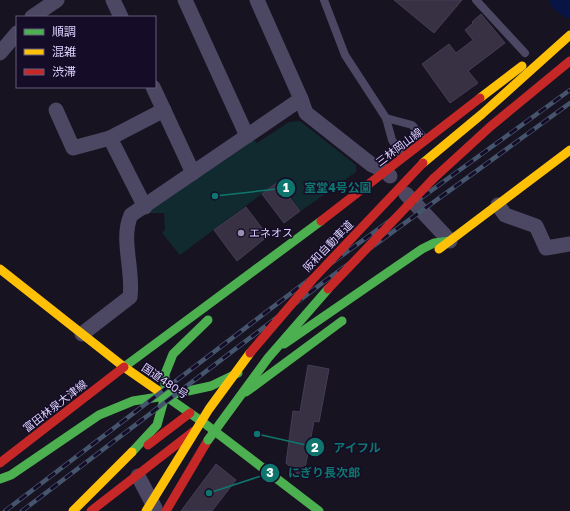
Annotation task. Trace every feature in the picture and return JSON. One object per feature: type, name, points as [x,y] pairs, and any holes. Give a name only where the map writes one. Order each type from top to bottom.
[{"type":"main road","name":"三林岡山線","points":[[124,367],[427,141],[570,28]]},
{"type":"main road","name":"阪和自動車道","points":[[146,511],[192,436],[245,359],[299,293],[423,163],[482,114],[570,35]]},
{"type":"main road","points":[[166,511],[208,440],[268,358],[311,306],[433,179],[491,126],[570,60]]},
{"type":"main road","points":[[433,254],[570,150]]},
{"type":"main road","points":[[248,287],[279,261],[309,230]]},
{"type":"main road","points":[[111,474],[247,369],[422,249],[434,243],[450,241]]},
{"type":"main road","name":"国道480号","points":[[0,269],[124,367],[165,396],[196,408],[204,423],[319,511]]},
{"type":"main road","points":[[73,511],[111,474],[157,425],[165,396],[165,374],[173,354],[199,327],[218,312]]},
{"type":"main road","points":[[91,511],[138,476],[204,423],[350,315]]},
{"type":"main road","name":"富田林泉大津線","points":[[0,464],[124,367]]},
{"type":"main road","points":[[0,479],[11,475],[100,415],[133,401],[211,386],[247,369]]},
{"type":"street","points":[[33,16],[57,0]]},
{"type":"street","points":[[113,0],[121,16]]},
{"type":"street","points":[[185,0],[247,136]]},
{"type":"street","points":[[257,0],[306,113],[372,165],[386,171],[450,241]]},
{"type":"street","points":[[0,53],[16,34]]},
{"type":"street","points":[[153,88],[193,173]]},
{"type":"street","points":[[82,334],[130,297],[132,284],[126,226],[131,215],[301,99]]},
{"type":"street","points":[[56,110],[73,148],[110,138],[164,110]]},
{"type":"street","points":[[110,138],[145,206]]},
{"type":"street","points":[[498,205],[505,215],[536,226],[546,248],[570,244]]},
{"type":"street","points":[[138,476],[156,511]]},
{"type":"lane","points":[[324,0],[345,55],[386,118],[392,140],[403,158]]},
{"type":"lane","points":[[476,0],[524,53]]},
{"type":"lane","points":[[386,118],[412,125],[427,141]]},
{"type":"green space","points":[[300,121],[356,165],[356,172],[301,211],[279,181],[180,255],[162,233],[165,230],[164,213],[147,213],[254,140],[257,143],[289,122]]},
{"type":"building","points":[[394,0],[462,0],[434,33]]},
{"type":"building","points":[[481,14],[505,43],[468,71],[478,83],[450,103],[422,64],[449,44],[456,53],[473,40],[465,30]]},
{"type":"building","points":[[278,182],[300,211],[284,223],[262,194]]},
{"type":"building","points":[[246,207],[268,236],[237,261],[214,230]]},
{"type":"building","points":[[308,365],[329,369],[319,422],[314,421],[303,479],[286,463],[293,411],[300,412]]},
{"type":"building","points":[[216,464],[236,480],[212,511],[181,511]]},
{"type":"waterway","points":[[561,0],[570,7]]},
{"type":"railway","points":[[5,511],[315,275],[570,90]]},
{"type":"railway","points":[[22,511],[321,284],[570,103]]},
{"type":"traffic: fast","points":[[124,367],[321,221]]},
{"type":"traffic: fast","points":[[284,344],[422,249],[434,243],[450,241]]},
{"type":"traffic: fast","points":[[208,440],[268,358],[328,289]]},
{"type":"traffic: fast","points":[[208,320],[173,354],[165,374],[165,396],[211,386],[238,373]]},
{"type":"traffic: fast","points":[[246,392],[342,321]]},
{"type":"traffic: fast","points":[[157,390],[204,423],[319,511]]},
{"type":"traffic: fast","points":[[0,479],[11,475],[99,415],[133,401],[165,396],[157,425],[132,452]]},
{"type":"traffic: slow","points":[[423,163],[482,114],[570,35]]},
{"type":"traffic: slow","points":[[480,98],[522,66]]},
{"type":"traffic: slow","points":[[439,249],[570,150]]},
{"type":"traffic: slow","points":[[0,269],[124,367],[157,390]]},
{"type":"traffic: slow","points":[[146,511],[209,409],[250,353]]},
{"type":"traffic: slow","points":[[73,511],[132,452]]},
{"type":"traffic: jam","points":[[433,179],[491,126],[570,61]]},
{"type":"traffic: jam","points":[[321,221],[480,98]]},
{"type":"traffic: jam","points":[[250,353],[313,279],[423,163]]},
{"type":"traffic: jam","points":[[328,289],[433,179]]},
{"type":"traffic: jam","points":[[0,463],[124,367]]},
{"type":"traffic: jam","points":[[148,445],[190,413]]},
{"type":"traffic: jam","points":[[91,511],[194,431]]},
{"type":"traffic: jam","points":[[166,511],[208,440]]},
{"type":"place","name":"室堂4号公園","points":[[215,196]]},
{"type":"place","name":"エネオス","points":[[241,233]]},
{"type":"place","name":"アイフル","points":[[257,434]]},
{"type":"place","name":"にぎり長次郎","points":[[209,493]]}]
